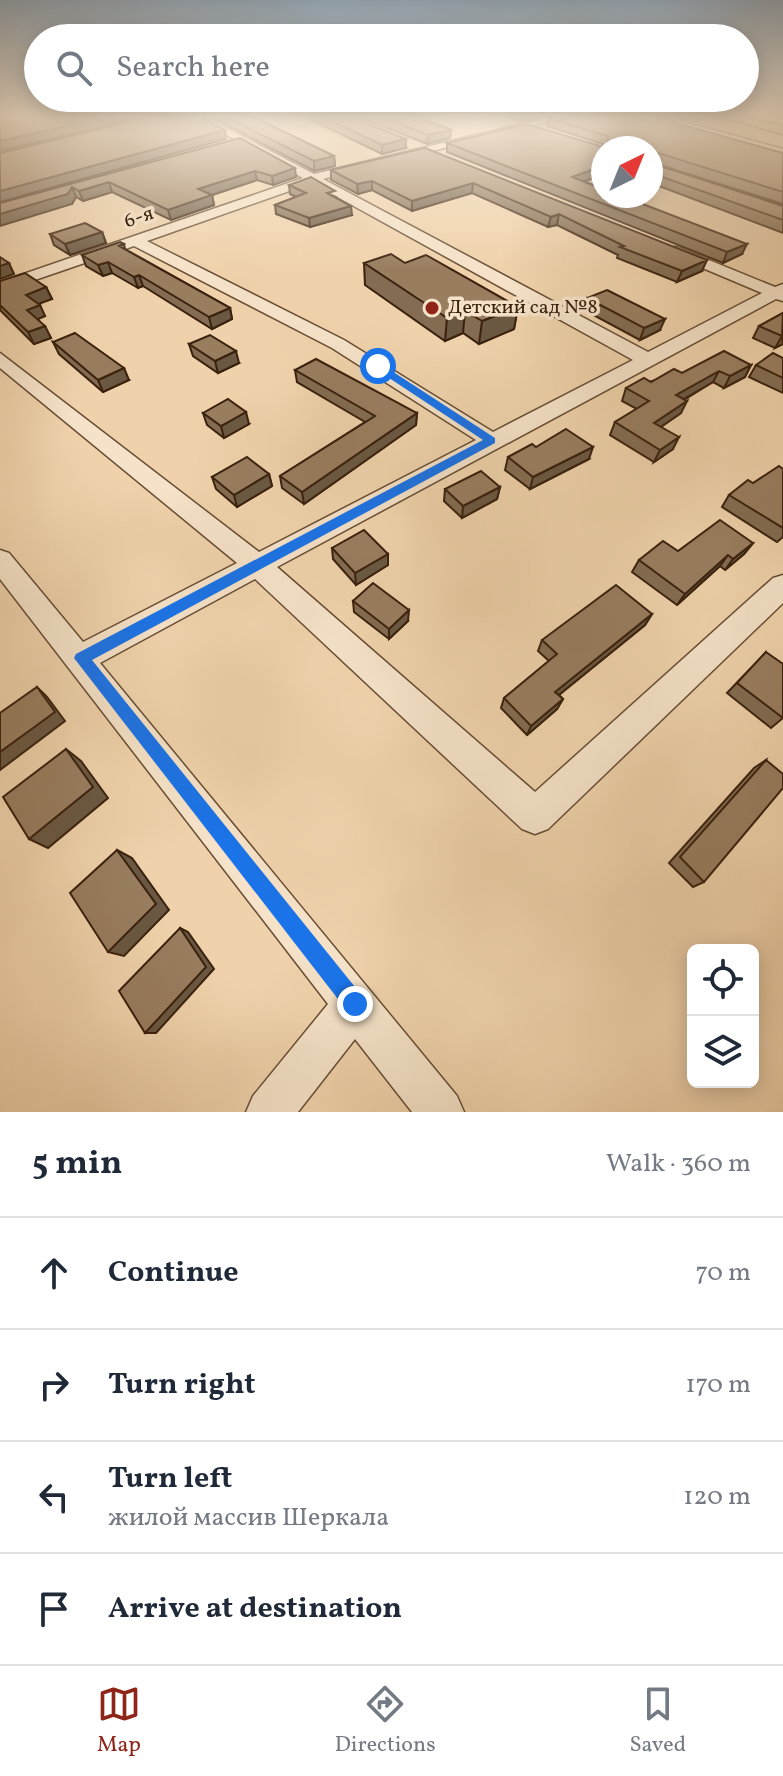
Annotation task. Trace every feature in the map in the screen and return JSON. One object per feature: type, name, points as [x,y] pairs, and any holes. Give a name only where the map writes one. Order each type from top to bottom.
[{"type":"street","points":[[294,167],[648,360]]},
{"type":"street","name":"6-я","points":[[0,287],[314,178],[356,167]]},
{"type":"street","points":[[134,240],[378,366],[491,440]]},
{"type":"street","points":[[658,245],[780,292]]},
{"type":"street","points":[[81,658],[491,440],[780,292]]},
{"type":"street","points":[[0,359],[257,565],[535,816],[783,586]]},
{"type":"street","points":[[0,560],[441,1112]]},
{"type":"street","points":[[269,1112],[355,1004]]},
{"type":"building","points":[[0,167],[89,167],[0,191]]},
{"type":"building","points":[[133,167],[295,168],[272,176],[255,171],[198,189],[212,195],[168,210],[109,182],[79,191],[72,187],[68,194],[0,214],[0,203]]},
{"type":"building","points":[[344,167],[473,167],[707,260],[682,271],[620,247],[624,246],[559,214],[551,217],[473,183],[412,201],[372,181],[357,184],[331,170]]},
{"type":"building","points":[[508,167],[591,167],[591,170],[572,177],[591,184],[591,199]]},
{"type":"building","points":[[663,167],[783,206],[783,220],[663,177]]},
{"type":"building","points":[[703,167],[783,167],[783,192]]},
{"type":"building","points":[[311,177],[335,191],[327,193],[351,206],[309,218],[275,205],[306,193],[289,185]]},
{"type":"building","points":[[614,208],[653,208],[747,244],[727,252]]},
{"type":"building","points":[[85,223],[102,232],[65,244],[50,234]]},
{"type":"building","points":[[120,242],[124,244],[119,246],[230,308],[209,317],[139,275],[134,277],[108,262],[98,265],[82,255]]},
{"type":"building","points":[[391,254],[405,263],[426,255],[518,307],[482,321],[465,311],[447,318],[364,263]]},
{"type":"building","points":[[0,257],[9,263],[0,266]]},
{"type":"building","points":[[25,273],[46,287],[26,295],[40,305],[27,310],[45,326],[28,332],[0,305],[0,281]]},
{"type":"building","points":[[607,290],[665,319],[644,328],[587,298]]},
{"type":"building","points":[[783,313],[782,336],[759,326]]},
{"type":"building","points":[[75,333],[124,368],[98,380],[53,342]]},
{"type":"building","points":[[210,335],[236,351],[215,361],[189,344]]},
{"type":"building","points":[[724,351],[751,365],[730,376],[719,371],[676,395],[687,401],[654,423],[679,437],[660,450],[615,422],[649,401],[626,388],[644,378],[651,382],[674,369],[682,373]]},
{"type":"building","points":[[773,353],[783,358],[783,378],[756,365]]},
{"type":"building","points":[[316,359],[417,413],[302,492],[280,476],[375,416],[295,370]]},
{"type":"building","points":[[228,399],[246,412],[221,426],[203,413]]},
{"type":"building","points":[[566,429],[593,447],[533,477],[508,457],[532,444],[536,447]]},
{"type":"building","points":[[247,457],[269,474],[234,495],[212,477]]},
{"type":"building","points":[[779,466],[783,469],[783,528],[729,495],[748,480],[753,483]]},
{"type":"building","points":[[481,471],[500,487],[463,506],[445,489]]},
{"type":"building","points":[[720,520],[753,543],[733,559],[728,555],[685,594],[639,560],[663,541],[678,551]]},
{"type":"building","points":[[364,530],[388,554],[355,573],[332,548]]},
{"type":"building","points":[[373,583],[409,610],[389,629],[353,601]]},
{"type":"building","points":[[616,585],[652,614],[555,692],[563,699],[531,726],[504,698],[557,654],[542,640]]},
{"type":"building","points":[[766,652],[783,664],[783,718],[737,683]]},
{"type":"building","points":[[37,687],[55,712],[0,752],[0,713]]},
{"type":"building","points":[[66,749],[93,787],[29,839],[3,797]]},
{"type":"building","points":[[766,760],[783,774],[783,788],[704,882],[680,857]]},
{"type":"building","points":[[117,850],[156,904],[108,952],[70,893]]},
{"type":"building","points":[[180,928],[206,967],[145,1033],[119,991]]},
{"type":"place","name":"Детский сад №8","points":[[432,308]]},
{"type":"route","points":[[355,1004],[81,658],[491,440],[378,366]]}]
